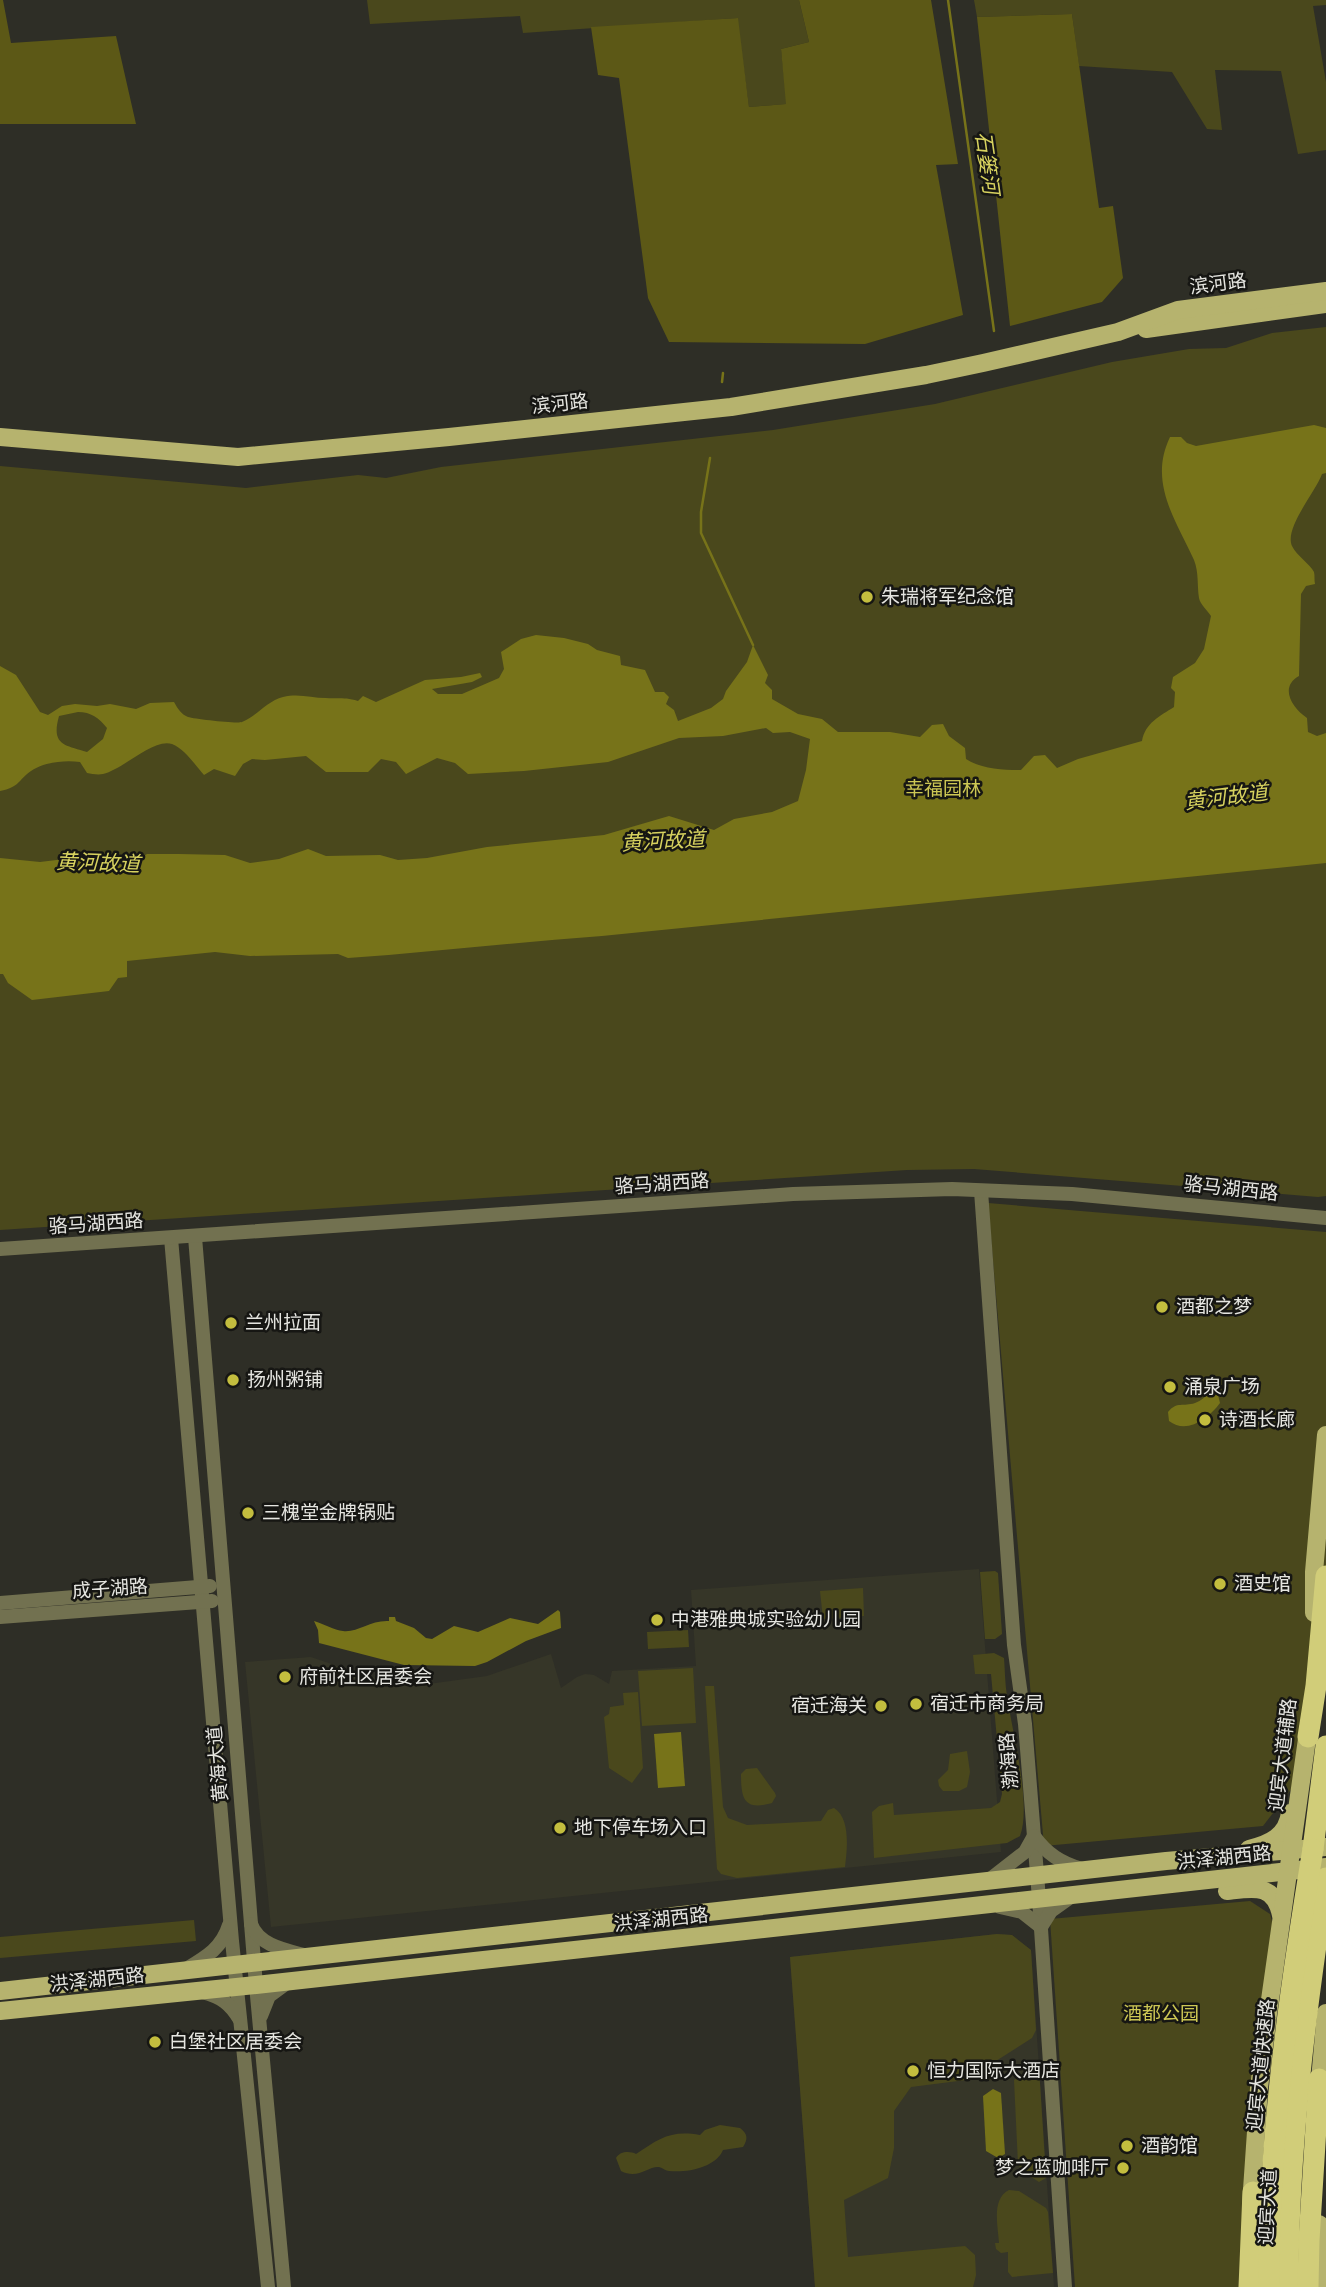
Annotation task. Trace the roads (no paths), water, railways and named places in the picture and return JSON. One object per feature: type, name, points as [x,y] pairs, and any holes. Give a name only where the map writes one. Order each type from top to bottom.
[{"type":"highway","points":[[1320,1848],[1317,1686],[1326,1576]]},
{"type":"highway","name":"迎宾大道快速路","points":[[1269,2287],[1271,2205],[1280,2072],[1320,1848]]},
{"type":"highway","name":"迎宾大道","points":[[1288,2287],[1290,2195],[1300,2060],[1326,1878]]},
{"type":"highway","points":[[1308,2287],[1319,2079]]},
{"type":"highway","points":[[1249,2287],[1253,2192]]},
{"type":"main road","name":"滨河路","points":[[0,437],[238,457],[384,443],[731,407],[926,375],[1118,332],[1181,325],[1323,301]]},
{"type":"main road","name":"迎宾大道辅路","points":[[1240,2287],[1253,2192],[1259,2088],[1288,1871],[1284,1852],[1317,1741],[1314,1572],[1326,1435]]},
{"type":"main road","points":[[1166,1861],[1247,1850],[1279,1837],[1289,1819],[1296,1779],[1317,1741]]},
{"type":"main road","name":"洪泽湖西路","points":[[0,1991],[1166,1861],[1320,1848]]},
{"type":"main road","name":"洪泽湖西路","points":[[0,2011],[288,1982],[1326,1867]]},
{"type":"main road","points":[[1105,1892],[1175,1896],[1247,1889],[1265,1890],[1273,1894],[1278,1902],[1282,1918]]},
{"type":"main road","points":[[320,1957],[320,1969],[328,1977]]},
{"type":"main road","points":[[158,1974],[168,1983],[165,1992],[159,1995]]},
{"type":"main road","points":[[1320,2287],[1323,2216],[1319,2079],[1326,2013]]},
{"type":"street","name":"骆马湖西路","points":[[0,1249],[793,1194],[981,1191],[1179,1203],[1326,1218]]},
{"type":"street","name":"渤海路","points":[[981,1191],[1014,1645],[1026,1724],[1065,2287]]},
{"type":"street","name":"黄海大道","points":[[195,1237],[254,1964],[284,2287]]},
{"type":"street","name":"黄海大道","points":[[172,1238],[230,1920],[268,2287]]},
{"type":"street","name":"成子湖路","points":[[0,1603],[223,1593]]},
{"type":"street","name":"成子湖路","points":[[0,1616],[203,1594]]},
{"type":"street","points":[[984,1883],[1019,1857],[1034,1836],[1041,1846],[1059,1861],[1086,1871]]},
{"type":"street","points":[[986,1905],[1022,1912],[1041,1927],[1051,1911],[1073,1895]]},
{"type":"street","points":[[181,1972],[215,1950],[226,1934],[230,1920]]},
{"type":"street","points":[[251,1922],[253,1930],[264,1940],[286,1951],[320,1957]]},
{"type":"street","points":[[259,2021],[269,1996],[288,1982]]},
{"type":"street","points":[[197,1991],[222,1998],[241,2023]]},
{"type":"water","name":"黄河故道","points":[[1314,425],[1326,428],[1326,473],[1322,474],[1292,530],[1292,546],[1314,572],[1315,584],[1306,586],[1301,594],[1299,676],[1293,681],[1289,691],[1297,709],[1307,718],[1308,732],[1317,736],[1326,733],[1326,863],[380,956],[250,956],[215,952],[127,961],[127,977],[118,978],[109,991],[32,1000],[0,974],[0,858],[40,862],[81,857],[140,858],[147,854],[179,854],[225,855],[250,863],[279,859],[308,849],[326,856],[380,855],[398,860],[427,858],[487,847],[604,835],[669,816],[714,830],[734,819],[772,812],[798,801],[810,739],[790,732],[773,733],[766,728],[723,736],[679,738],[608,762],[468,774],[455,763],[437,758],[406,774],[396,762],[381,759],[368,772],[326,772],[306,756],[252,759],[243,764],[235,776],[214,769],[204,775],[181,750],[172,744],[164,743],[103,774],[87,773],[80,762],[48,764],[31,771],[11,788],[0,791],[0,666],[16,675],[40,712],[48,715],[62,706],[75,704],[110,704],[136,709],[150,703],[174,702],[188,717],[242,722],[283,697],[358,701],[363,696],[376,702],[425,680],[480,673],[482,677],[472,682],[432,689],[438,694],[462,694],[499,678],[504,669],[501,652],[521,639],[536,635],[588,644],[597,650],[620,656],[621,665],[645,670],[655,692],[664,692],[669,697],[666,704],[674,710],[678,721],[711,708],[723,699],[747,662],[753,645],[768,675],[765,683],[772,690],[772,699],[798,714],[822,719],[838,732],[890,732],[920,737],[932,725],[943,724],[949,736],[965,748],[966,759],[978,765],[1021,770],[1034,756],[1045,755],[1057,768],[1078,759],[1142,741],[1146,729],[1174,707],[1175,692],[1171,688],[1173,677],[1195,663],[1204,649],[1211,616],[1200,600],[1196,565],[1167,501],[1162,470],[1170,437],[1181,437],[1196,446]],"holes":[[[78,712],[94,716],[107,728],[103,739],[87,752],[66,745],[58,738],[59,716]]]},
{"type":"water","points":[[1210,1392],[1218,1395],[1220,1403],[1204,1419],[1183,1426],[1169,1421],[1168,1412],[1171,1409],[1177,1405],[1197,1402]]},
{"type":"water","points":[[558,1610],[561,1628],[526,1641],[475,1666],[404,1665],[319,1643],[314,1621],[348,1631],[376,1622],[389,1621],[389,1617],[395,1617],[396,1621],[432,1639],[454,1626],[478,1632],[510,1618],[538,1624]]},
{"type":"water","points":[[681,1732],[685,1786],[658,1788],[654,1734]]},
{"type":"water","points":[[993,2089],[1001,2093],[1005,2154],[998,2158],[986,2151],[983,2096]]},
{"type":"waterway","name":"石篓河","points":[[948,0],[994,331]]},
{"type":"waterway","points":[[722,382],[723,373]]},
{"type":"waterway","points":[[710,458],[701,512],[701,533],[753,645]]},
{"type":"place","name":"朱瑞将军纪念馆","points":[[867,597]]},
{"type":"place","name":"酒都之梦","points":[[1162,1307]]},
{"type":"place","name":"兰州拉面","points":[[231,1323]]},
{"type":"place","name":"扬州粥铺","points":[[233,1380]]},
{"type":"place","name":"涌泉广场","points":[[1170,1387]]},
{"type":"place","name":"诗酒长廊","points":[[1205,1420]]},
{"type":"place","name":"三槐堂金牌锅贴","points":[[248,1513]]},
{"type":"place","name":"酒史馆","points":[[1220,1584]]},
{"type":"place","name":"中港雅典城实验幼儿园","points":[[657,1620]]},
{"type":"place","name":"府前社区居委会","points":[[285,1677]]},
{"type":"place","name":"宿迁市商务局","points":[[916,1704]]},
{"type":"place","name":"宿迁海关","points":[[881,1706]]},
{"type":"place","name":"地下停车场入口","points":[[560,1828]]},
{"type":"place","name":"白堡社区居委会","points":[[155,2042]]},
{"type":"place","name":"恒力国际大酒店","points":[[913,2071]]},
{"type":"place","name":"酒韵馆","points":[[1127,2146]]},
{"type":"place","name":"梦之蓝咖啡厅","points":[[1123,2168]]},
{"type":"park label","name":"幸福园林","points":[[943,789]]},
{"type":"park label","name":"酒都公园","points":[[1161,2014]]}]
